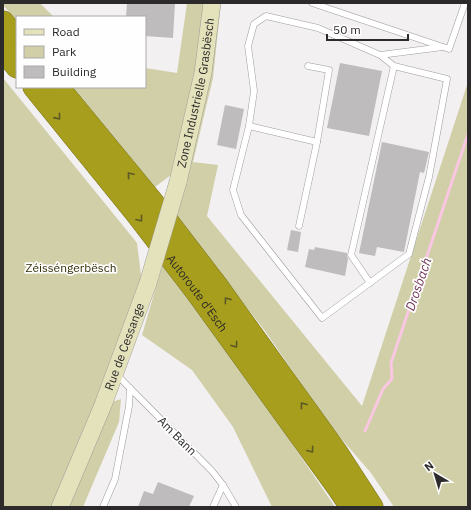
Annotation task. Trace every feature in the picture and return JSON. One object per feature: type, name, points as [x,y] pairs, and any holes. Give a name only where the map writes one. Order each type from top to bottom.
[{"type":"highway","points":[[3,22],[16,38]]},
{"type":"highway","points":[[3,50],[16,66]]},
{"type":"highway","name":"Autoroute d'Esch","points":[[35,88],[196,290],[351,507]]},
{"type":"highway","name":"Autoroute d'Esch","points":[[59,88],[151,200],[207,274],[337,453],[372,507]]},
{"type":"highway","points":[[354,478],[380,507]]},
{"type":"main road","name":"Zone Industrielle Grasbësch","points":[[178,182],[203,73],[212,3]]},
{"type":"main road","name":"Rue de Cessange","points":[[60,507],[103,406],[148,283],[178,182]]},
{"type":"lane","points":[[312,3],[449,49],[464,3]]},
{"type":"lane","points":[[266,16],[318,28],[380,55],[394,66],[448,79],[429,177],[409,254],[322,318],[241,215],[233,190],[249,126],[254,91],[248,46],[254,24],[266,16]]},
{"type":"lane","points":[[380,55],[443,47]]},
{"type":"lane","points":[[299,226],[317,142],[328,70],[308,66]]},
{"type":"lane","points":[[370,283],[351,256],[394,66]]},
{"type":"lane","points":[[249,126],[317,142]]},
{"type":"lane","name":"Am Bann","points":[[115,373],[212,471],[223,485],[236,507]]},
{"type":"lane","points":[[103,507],[115,479],[130,406],[130,388]]},
{"type":"lane","points":[[214,507],[223,485]]},
{"type":"green space","points":[[3,3],[40,3],[53,16],[16,16],[16,20],[3,5]]},
{"type":"green space","points":[[187,3],[221,3],[213,78],[193,162],[218,165],[207,216],[362,406],[468,82],[468,507],[394,507],[371,473],[333,429],[265,331],[177,216],[184,189],[171,175],[155,187],[74,88],[146,88],[146,68],[177,73]]},
{"type":"green space","name":"Zéisséngerbësch","points":[[3,78],[137,243],[141,275],[148,283],[103,405],[121,399],[119,422],[83,507],[3,507]]},
{"type":"green space","points":[[163,263],[240,367],[335,507],[272,507],[233,427],[192,370],[142,335]]},
{"type":"building","points":[[127,3],[175,3],[173,38],[146,36],[146,16],[126,16]]},
{"type":"building","points":[[340,63],[382,71],[369,136],[327,128]]},
{"type":"building","points":[[225,105],[244,109],[236,149],[217,145]]},
{"type":"building","points":[[382,142],[429,152],[424,173],[420,172],[404,252],[377,247],[375,256],[359,253]]},
{"type":"building","points":[[291,230],[301,232],[298,252],[287,250]]},
{"type":"building","points":[[315,247],[347,253],[348,259],[345,276],[305,267],[309,249],[314,250]]},
{"type":"building","points":[[158,482],[194,496],[189,507],[138,507],[144,491],[153,494]]},
{"type":"waterway","name":"Drosbach","points":[[365,431],[383,389],[392,379],[391,363],[468,134]]}]
